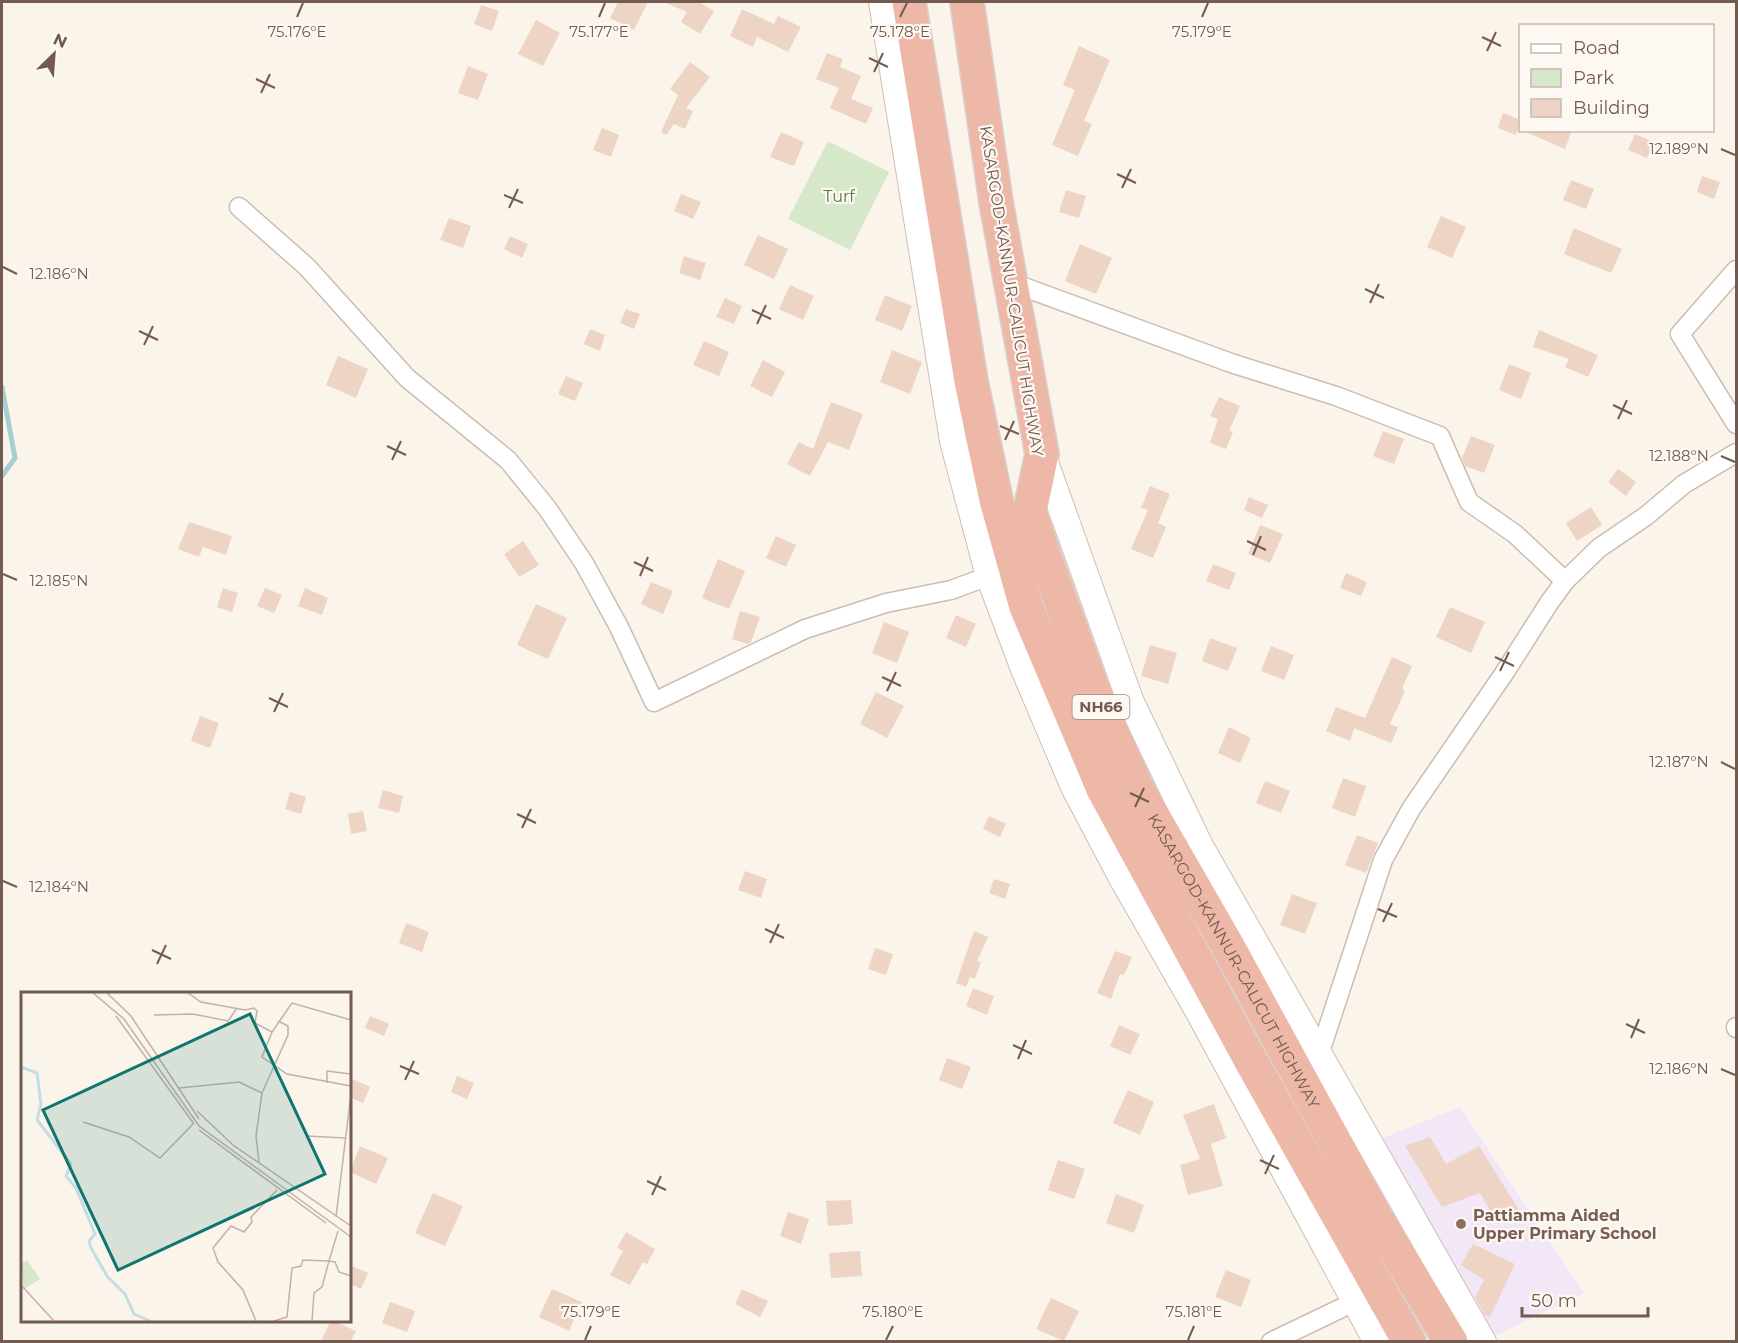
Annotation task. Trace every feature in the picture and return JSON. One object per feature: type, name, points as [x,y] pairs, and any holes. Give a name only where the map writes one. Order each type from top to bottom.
[{"type":"highway","name":"KASARGOD-KANNUR-CALICUT HIGHWAY","points":[[909,2],[971,381],[996,500],[1026,607],[1103,789],[1252,1063],[1409,1341]]},
{"type":"highway","name":"KASARGOD-KANNUR-CALICUT HIGHWAY","points":[[967,2],[1010,282],[1042,454],[1030,511],[1091,684],[1137,788],[1229,948],[1377,1219],[1451,1341]]},
{"type":"street","points":[[882,2],[954,441],[989,576],[1024,669],[1074,787],[1377,1341]]},
{"type":"street","points":[[239,207],[307,267],[407,378],[508,460],[547,508],[584,563],[619,627],[654,702],[805,629],[886,603],[951,590],[989,576]]},
{"type":"street","points":[[1737,270],[1680,334],[1737,424]]},
{"type":"street","points":[[1010,282],[1052,300],[1231,363],[1335,396],[1440,436],[1469,502],[1515,534],[1565,581]]},
{"type":"street","points":[[1319,1055],[1383,860],[1412,809],[1565,581],[1599,548],[1646,516],[1684,484],[1737,453]]},
{"type":"street","points":[[1042,454],[1130,700],[1200,846],[1483,1341]]},
{"type":"street","points":[[1271,1341],[1354,1302]]},
{"type":"shaded area","name":"Pattiamma Aided Upper Primary School","points":[[1460,1107],[1584,1293],[1484,1341],[1452,1341],[1343,1154]]},
{"type":"green space","name":"Turf","points":[[828,141],[889,172],[850,250],[788,219]]},
{"type":"building","points":[[618,2],[648,2],[634,30],[610,18]]},
{"type":"building","points":[[663,2],[699,2],[714,11],[700,34],[681,22],[687,12]]},
{"type":"building","points":[[481,5],[499,11],[492,31],[474,24]]},
{"type":"building","points":[[742,9],[774,24],[778,16],[801,27],[788,52],[757,37],[753,47],[730,36]]},
{"type":"building","points":[[536,20],[560,33],[543,66],[518,54]]},
{"type":"building","points":[[1079,46],[1110,60],[1084,121],[1092,124],[1078,156],[1052,145],[1075,90],[1063,85]]},
{"type":"building","points":[[827,53],[843,59],[840,67],[861,76],[851,99],[873,108],[866,124],[830,108],[839,88],[816,79]]},
{"type":"building","points":[[690,62],[710,77],[686,108],[693,111],[685,129],[674,124],[666,135],[661,132],[678,95],[670,89]]},
{"type":"building","points":[[468,66],[488,74],[478,100],[458,93]]},
{"type":"building","points":[[1503,113],[1519,119],[1516,135],[1498,128]]},
{"type":"building","points":[[602,128],[619,135],[611,157],[593,150]]},
{"type":"building","points":[[781,132],[804,142],[794,166],[770,157]]},
{"type":"building","points":[[1526,132],[1571,132],[1565,149]]},
{"type":"building","points":[[1635,134],[1654,142],[1647,158],[1628,150]]},
{"type":"building","points":[[1702,176],[1720,182],[1714,199],[1697,192]]},
{"type":"building","points":[[1571,180],[1594,189],[1586,209],[1563,200]]},
{"type":"building","points":[[1066,190],[1086,196],[1079,218],[1059,212]]},
{"type":"building","points":[[681,194],[701,202],[693,219],[674,211]]},
{"type":"building","points":[[1441,216],[1466,227],[1452,258],[1427,247]]},
{"type":"building","points":[[449,218],[471,226],[463,248],[440,240]]},
{"type":"building","points":[[1574,228],[1622,249],[1611,273],[1564,254]]},
{"type":"building","points":[[758,235],[788,249],[774,279],[744,265]]},
{"type":"building","points":[[510,236],[528,244],[522,258],[504,249]]},
{"type":"building","points":[[1080,244],[1112,258],[1096,294],[1065,281]]},
{"type":"building","points":[[684,256],[706,263],[700,280],[679,273]]},
{"type":"building","points":[[790,285],[814,296],[803,320],[779,309]]},
{"type":"building","points":[[885,295],[912,306],[902,331],[875,320]]},
{"type":"building","points":[[725,298],[742,306],[734,324],[716,317]]},
{"type":"building","points":[[626,309],[640,314],[634,329],[620,323]]},
{"type":"building","points":[[590,329],[605,335],[600,351],[584,344]]},
{"type":"building","points":[[1539,330],[1598,355],[1588,377],[1565,367],[1569,359],[1533,347]]},
{"type":"building","points":[[704,341],[729,352],[719,376],[693,365]]},
{"type":"building","points":[[892,350],[922,362],[910,394],[880,382]]},
{"type":"building","points":[[338,356],[368,369],[356,398],[326,385]]},
{"type":"building","points":[[763,360],[785,372],[772,397],[750,386]]},
{"type":"building","points":[[1509,364],[1531,373],[1521,399],[1499,390]]},
{"type":"building","points":[[566,376],[583,383],[575,401],[558,394]]},
{"type":"building","points":[[1219,397],[1240,406],[1229,431],[1233,432],[1226,449],[1210,443],[1218,419],[1210,416]]},
{"type":"building","points":[[831,402],[863,414],[849,450],[828,442],[810,476],[787,464],[799,442],[813,449]]},
{"type":"building","points":[[1383,431],[1404,439],[1394,464],[1373,456]]},
{"type":"building","points":[[1471,436],[1495,445],[1484,473],[1465,466],[1462,458]]},
{"type":"building","points":[[1618,469],[1636,482],[1626,496],[1608,482]]},
{"type":"building","points":[[1150,486],[1170,494],[1158,523],[1166,527],[1153,558],[1131,549],[1148,510],[1141,508]]},
{"type":"building","points":[[1249,497],[1268,505],[1262,518],[1244,510]]},
{"type":"building","points":[[1591,507],[1602,525],[1577,541],[1566,523]]},
{"type":"building","points":[[189,522],[232,536],[226,555],[203,547],[199,557],[178,549]]},
{"type":"building","points":[[1260,525],[1283,534],[1270,563],[1248,554]]},
{"type":"building","points":[[776,536],[796,545],[786,567],[766,558]]},
{"type":"building","points":[[523,541],[539,565],[519,577],[504,554]]},
{"type":"building","points":[[718,559],[745,571],[729,609],[702,598]]},
{"type":"building","points":[[1213,564],[1236,573],[1229,590],[1206,581]]},
{"type":"building","points":[[1346,573],[1367,582],[1361,596],[1340,588]]},
{"type":"building","points":[[651,582],[673,591],[663,614],[641,604]]},
{"type":"building","points":[[223,588],[238,593],[232,612],[217,607]]},
{"type":"building","points":[[265,588],[282,595],[274,613],[257,606]]},
{"type":"building","points":[[305,588],[328,598],[322,615],[298,606]]},
{"type":"building","points":[[536,604],[567,618],[548,659],[517,645]]},
{"type":"building","points":[[1450,607],[1485,622],[1471,653],[1436,637]]},
{"type":"building","points":[[740,611],[760,617],[751,642],[748,644],[732,639]]},
{"type":"building","points":[[956,615],[976,624],[966,647],[946,638]]},
{"type":"building","points":[[884,622],[909,632],[897,663],[872,653]]},
{"type":"building","points":[[1210,638],[1237,648],[1228,671],[1202,661]]},
{"type":"building","points":[[1150,645],[1177,653],[1168,684],[1141,676]]},
{"type":"building","points":[[1271,646],[1294,655],[1284,680],[1261,671]]},
{"type":"building","points":[[1392,657],[1412,666],[1402,689],[1405,691],[1390,724],[1398,727],[1391,743],[1354,728],[1350,741],[1326,731],[1336,707],[1365,718]]},
{"type":"building","points":[[876,692],[904,706],[887,738],[860,724]]},
{"type":"building","points":[[200,716],[219,723],[210,748],[191,741]]},
{"type":"building","points":[[1229,727],[1251,738],[1240,763],[1218,753]]},
{"type":"building","points":[[1343,778],[1366,786],[1355,817],[1332,808]]},
{"type":"building","points":[[1265,781],[1290,791],[1281,813],[1256,803]]},
{"type":"building","points":[[383,790],[403,796],[399,813],[378,808]]},
{"type":"building","points":[[290,792],[306,797],[301,814],[285,809]]},
{"type":"building","points":[[363,811],[367,831],[351,834],[348,814]]},
{"type":"building","points":[[989,816],[1006,824],[1000,837],[983,829]]},
{"type":"building","points":[[1357,835],[1378,843],[1366,873],[1345,865]]},
{"type":"building","points":[[745,871],[767,879],[761,898],[738,890]]},
{"type":"building","points":[[994,879],[1010,884],[1005,899],[989,893]]},
{"type":"building","points":[[1292,894],[1317,903],[1305,934],[1280,925]]},
{"type":"building","points":[[406,923],[429,932],[422,952],[399,943]]},
{"type":"building","points":[[974,931],[988,937],[977,961],[981,962],[975,979],[970,977],[966,987],[956,983]]},
{"type":"building","points":[[875,948],[893,954],[886,975],[868,969]]},
{"type":"building","points":[[1115,951],[1132,957],[1124,975],[1120,974],[1111,999],[1097,993]]},
{"type":"building","points":[[973,988],[994,996],[987,1015],[966,1006]]},
{"type":"building","points":[[370,1016],[389,1024],[384,1036],[365,1028]]},
{"type":"building","points":[[1119,1025],[1140,1034],[1130,1055],[1110,1046]]},
{"type":"building","points":[[947,1058],[971,1067],[962,1089],[939,1080]]},
{"type":"building","points":[[457,1076],[474,1083],[467,1099],[451,1092]]},
{"type":"building","points":[[351,1078],[370,1087],[363,1103],[351,1097]]},
{"type":"building","points":[[1128,1090],[1154,1102],[1140,1135],[1113,1123]]},
{"type":"building","points":[[1214,1104],[1226,1138],[1211,1144],[1223,1186],[1188,1195],[1180,1165],[1200,1159],[1183,1115]]},
{"type":"building","points":[[1430,1137],[1446,1164],[1479,1146],[1521,1213],[1498,1224],[1480,1193],[1442,1207],[1405,1146]]},
{"type":"building","points":[[360,1146],[388,1158],[376,1184],[351,1172]]},
{"type":"building","points":[[1058,1160],[1085,1169],[1074,1199],[1048,1190]]},
{"type":"building","points":[[433,1193],[463,1206],[445,1246],[415,1233]]},
{"type":"building","points":[[1116,1194],[1144,1205],[1134,1233],[1106,1223]]},
{"type":"building","points":[[851,1200],[853,1224],[828,1226],[826,1201]]},
{"type":"building","points":[[788,1212],[809,1219],[801,1244],[780,1236]]},
{"type":"building","points":[[626,1232],[655,1249],[647,1264],[643,1262],[630,1285],[610,1275],[623,1251],[617,1248]]},
{"type":"building","points":[[1473,1244],[1515,1264],[1490,1317],[1485,1315],[1475,1297],[1484,1280],[1461,1265]]},
{"type":"building","points":[[860,1251],[862,1276],[831,1278],[829,1253]]},
{"type":"building","points":[[351,1265],[368,1273],[361,1289],[351,1284]]},
{"type":"building","points":[[1226,1270],[1251,1280],[1241,1307],[1215,1297]]},
{"type":"building","points":[[552,1289],[582,1302],[569,1331],[539,1317]]},
{"type":"building","points":[[742,1289],[768,1301],[760,1317],[735,1304]]},
{"type":"building","points":[[1051,1298],[1079,1311],[1064,1341],[1036,1329]]},
{"type":"building","points":[[390,1302],[415,1311],[407,1332],[382,1323]]},
{"type":"building","points":[[330,1322],[336,1322],[356,1331],[351,1341],[321,1341]]},
{"type":"waterway","points":[[2,387],[15,458],[2,476]]},
{"type":"place","name":"Pattiamma Aided Upper Primary School","points":[[1461,1224]]}]
